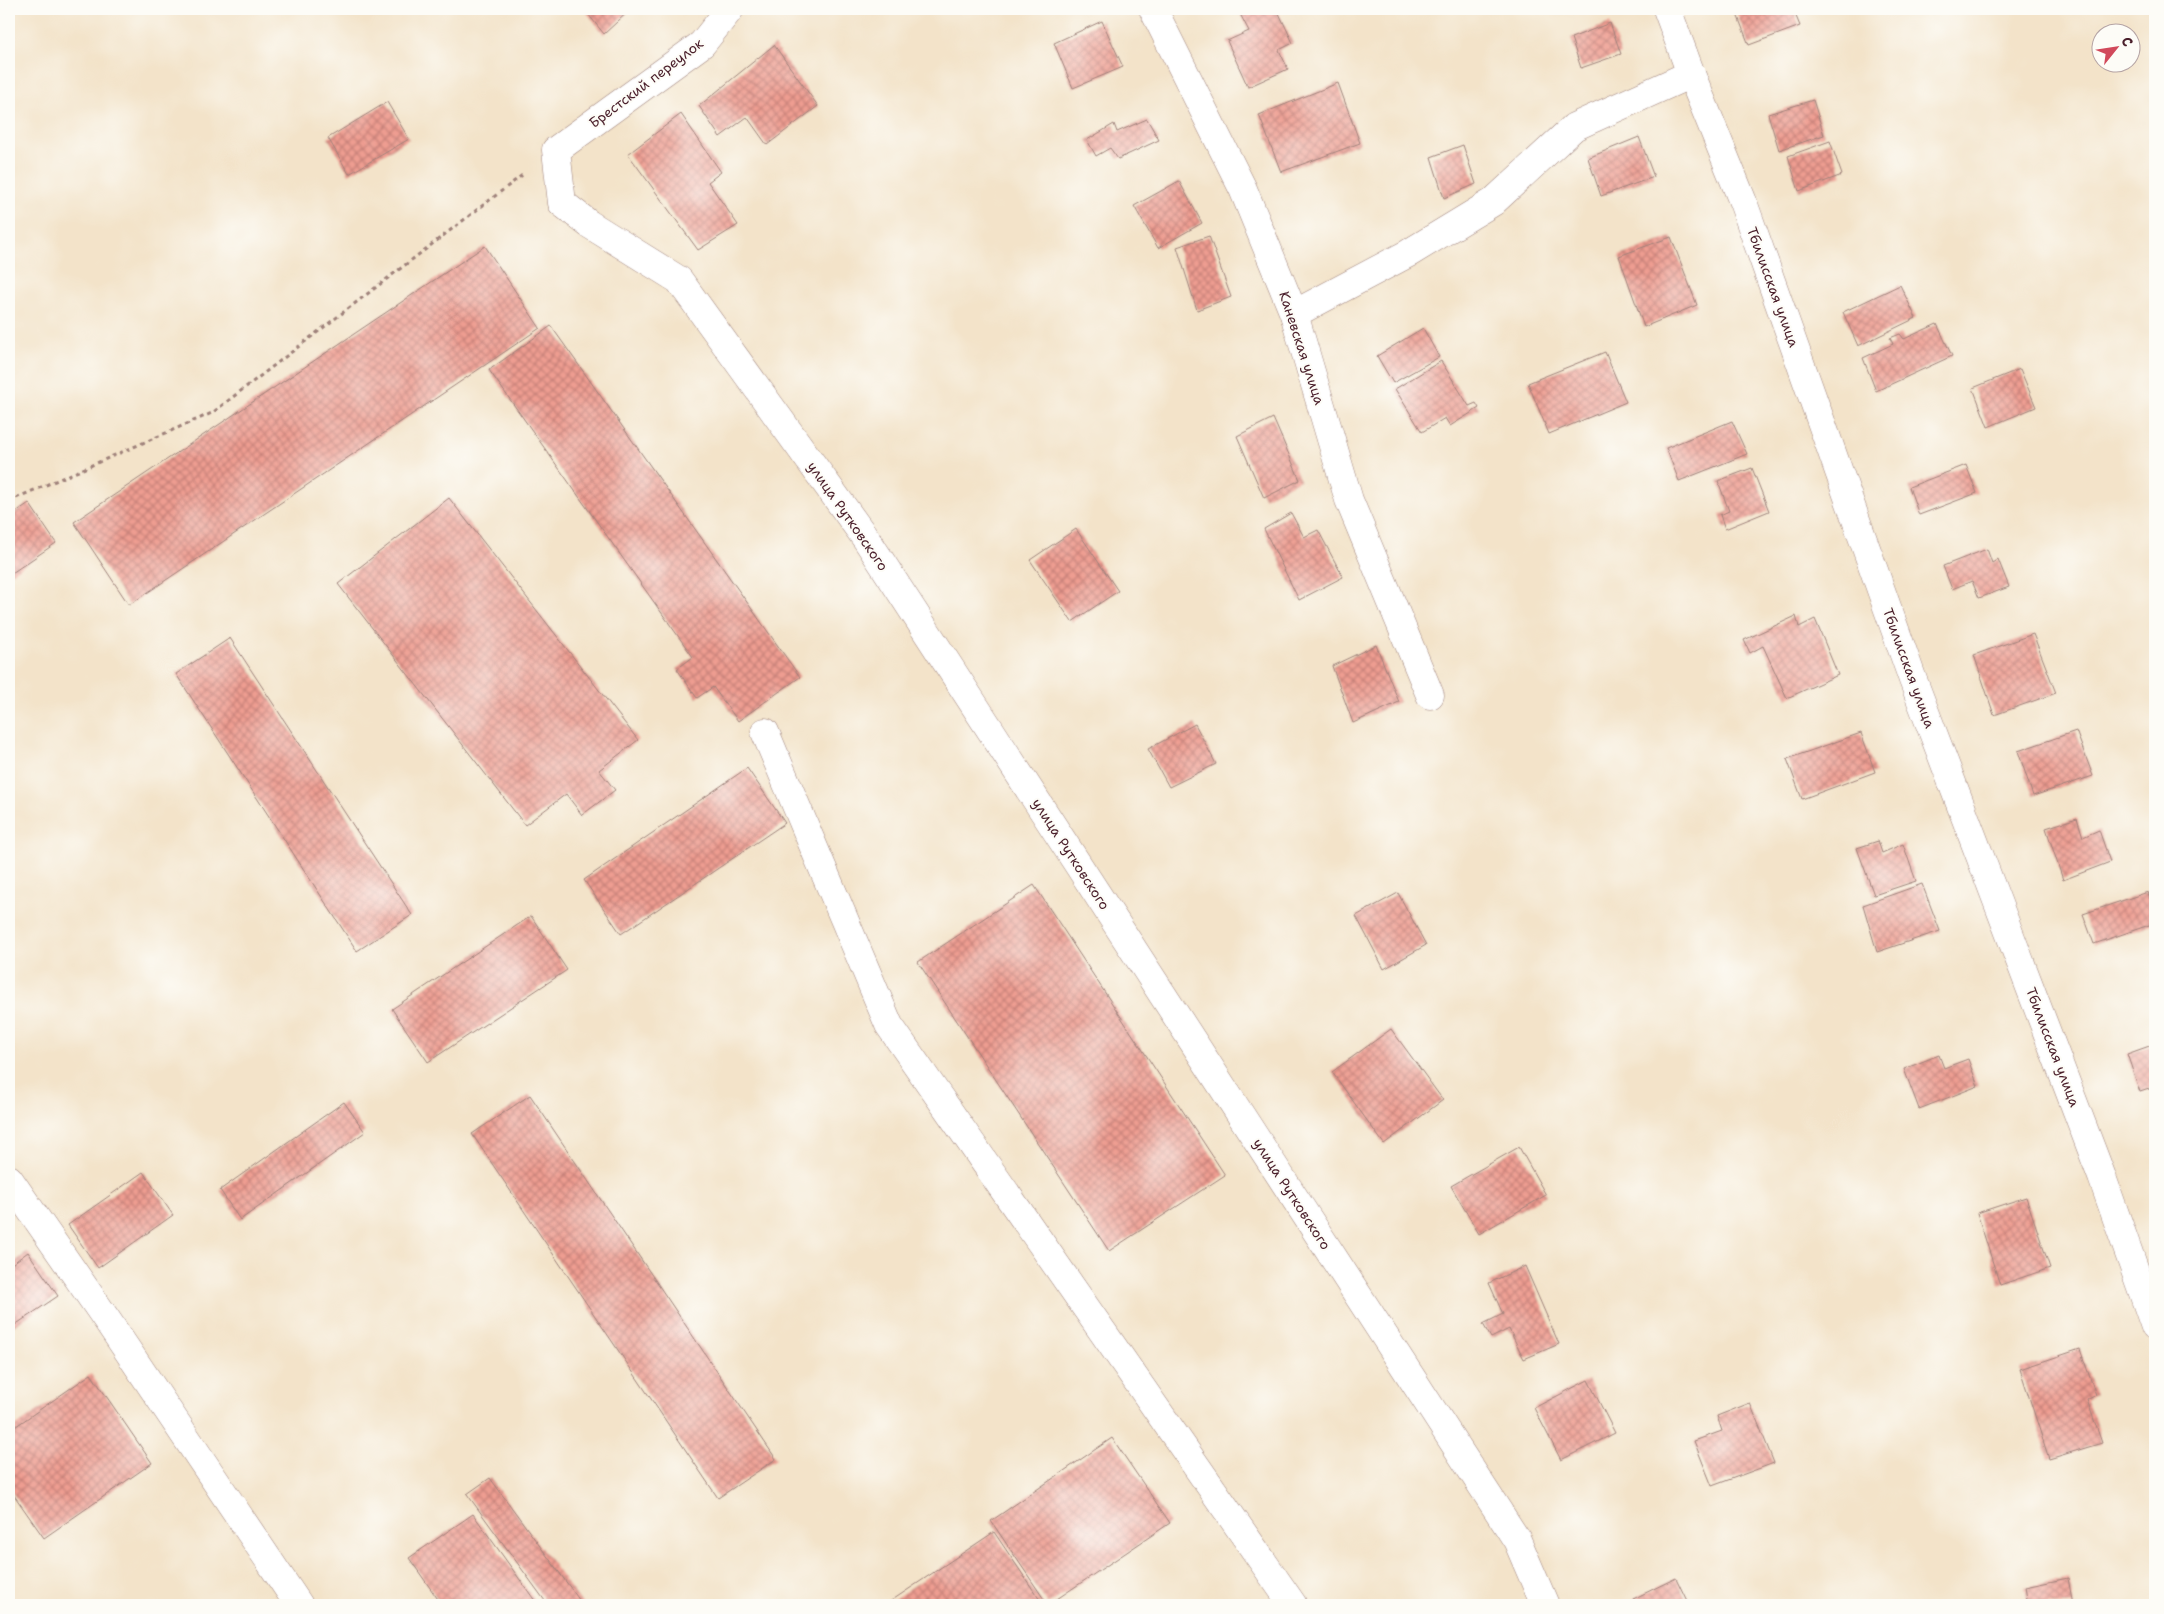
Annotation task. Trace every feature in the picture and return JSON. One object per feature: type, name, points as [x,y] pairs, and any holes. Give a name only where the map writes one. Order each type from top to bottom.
[{"type":"street","name":"Брестский переулок","points":[[556,150],[702,44],[730,9]]},
{"type":"street","name":"Каневская улица","points":[[1153,9],[1243,189],[1294,314],[1349,500],[1430,695]]},
{"type":"street","name":"Тбилисская улица","points":[[1668,9],[1691,74],[1743,202],[1913,680],[2102,1177],[2155,1327]]},
{"type":"street","points":[[1294,314],[1409,253],[1493,202],[1574,127],[1691,74]]},
{"type":"street","name":"улица Рутковского","points":[[556,150],[562,203],[589,224],[679,280],[867,540],[1516,1540],[1545,1605]]},
{"type":"street","points":[[765,732],[889,1025],[1292,1605]]},
{"type":"street","points":[[9,1179],[108,1320],[299,1605]]},
{"type":"path","points":[[9,501],[212,414],[556,150]]},
{"type":"building","points":[[584,9],[631,9],[604,34]]},
{"type":"building","points":[[1252,9],[1266,9],[1267,11],[1277,9],[1293,43],[1279,50],[1288,69],[1248,87],[1227,41],[1249,31],[1240,14]]},
{"type":"building","points":[[1735,9],[1793,9],[1800,26],[1749,45]]},
{"type":"building","points":[[1102,21],[1123,67],[1073,88],[1054,43]]},
{"type":"building","points":[[1610,23],[1621,54],[1581,68],[1571,38]]},
{"type":"building","points":[[774,45],[818,106],[767,145],[747,117],[720,137],[699,106]]},
{"type":"building","points":[[1338,83],[1360,143],[1281,172],[1259,115]]},
{"type":"building","points":[[1813,100],[1824,135],[1779,150],[1768,114]]},
{"type":"building","points":[[387,102],[409,139],[349,174],[328,138]]},
{"type":"building","points":[[681,114],[721,172],[708,182],[738,225],[698,250],[628,154]]},
{"type":"building","points":[[1147,119],[1159,140],[1118,159],[1110,148],[1096,156],[1087,140],[1114,124],[1117,132]]},
{"type":"building","points":[[1639,137],[1654,177],[1601,196],[1588,158]]},
{"type":"building","points":[[1830,141],[1842,175],[1799,191],[1788,156]]},
{"type":"building","points":[[1463,145],[1476,184],[1444,198],[1431,157]]},
{"type":"building","points":[[1179,181],[1202,223],[1158,248],[1134,206]]},
{"type":"building","points":[[1209,236],[1231,297],[1197,310],[1177,247]]},
{"type":"building","points":[[1671,237],[1697,305],[1644,327],[1619,256]]},
{"type":"building","points":[[485,246],[540,328],[129,605],[74,522]]},
{"type":"building","points":[[1900,285],[1916,318],[1858,346],[1843,312]]},
{"type":"building","points":[[1937,324],[1952,356],[1876,391],[1863,358],[1893,344],[1890,338],[1900,334],[1904,339]]},
{"type":"building","points":[[551,326],[800,677],[738,721],[713,687],[697,698],[677,669],[693,657],[489,370]]},
{"type":"building","points":[[1423,328],[1439,357],[1393,383],[1377,356]]},
{"type":"building","points":[[1605,352],[1626,402],[1549,434],[1528,383]]},
{"type":"building","points":[[1441,361],[1469,406],[1476,403],[1479,408],[1450,426],[1445,418],[1422,432],[1395,389]]},
{"type":"building","points":[[2020,369],[2036,407],[1988,427],[1973,388]]},
{"type":"building","points":[[1273,418],[1300,480],[1264,498],[1237,436]]},
{"type":"building","points":[[1732,421],[1747,454],[1679,481],[1666,448]]},
{"type":"building","points":[[1966,465],[1977,493],[1919,515],[1909,487]]},
{"type":"building","points":[[1752,468],[1769,511],[1725,529],[1720,515],[1729,511],[1718,481]]},
{"type":"building","points":[[449,498],[638,740],[599,770],[615,790],[582,815],[566,794],[525,825],[338,584]]},
{"type":"building","points":[[29,503],[56,543],[9,575],[9,517]]},
{"type":"building","points":[[1291,513],[1304,537],[1318,530],[1343,577],[1299,600],[1264,529]]},
{"type":"building","points":[[1076,529],[1118,591],[1072,622],[1030,560]]},
{"type":"building","points":[[1987,549],[1992,563],[1998,559],[2009,587],[1979,598],[1972,581],[1952,589],[1943,566]]},
{"type":"building","points":[[1796,616],[1799,627],[1815,619],[1838,675],[1787,698],[1763,646],[1750,653],[1744,640]]},
{"type":"building","points":[[2033,634],[2056,693],[1994,715],[1974,655]]},
{"type":"building","points":[[230,638],[412,915],[357,951],[176,674]]},
{"type":"building","points":[[1376,645],[1399,702],[1353,723],[1332,666]]},
{"type":"building","points":[[1195,724],[1216,764],[1169,787],[1148,749]]},
{"type":"building","points":[[2076,731],[2093,776],[2033,796],[2018,751]]},
{"type":"building","points":[[1861,733],[1875,772],[1802,799],[1787,759]]},
{"type":"building","points":[[747,768],[785,823],[621,934],[584,880]]},
{"type":"building","points":[[2077,818],[2083,837],[2099,830],[2110,862],[2063,880],[2046,828]]},
{"type":"building","points":[[1878,841],[1882,853],[1903,844],[1916,881],[1874,895],[1857,848]]},
{"type":"building","points":[[1922,884],[1940,931],[1877,952],[1863,905]]},
{"type":"building","points":[[1034,885],[1225,1175],[1109,1251],[918,962]]},
{"type":"building","points":[[2148,892],[2155,913],[2155,923],[2094,944],[2083,914]]},
{"type":"building","points":[[1398,893],[1426,945],[1384,969],[1356,916]]},
{"type":"building","points":[[531,916],[567,970],[428,1062],[392,1009]]},
{"type":"building","points":[[1391,1029],[1443,1100],[1384,1144],[1332,1072]]},
{"type":"building","points":[[2155,1044],[2155,1087],[2140,1092],[2127,1054]]},
{"type":"building","points":[[1939,1055],[1944,1068],[1968,1059],[1978,1086],[1919,1109],[1904,1069]]},
{"type":"building","points":[[530,1095],[776,1459],[718,1498],[472,1134]]},
{"type":"building","points":[[344,1102],[365,1132],[240,1220],[220,1190]]},
{"type":"building","points":[[1519,1147],[1546,1195],[1479,1234],[1451,1186]]},
{"type":"building","points":[[143,1172],[173,1215],[98,1268],[68,1225]]},
{"type":"building","points":[[2026,1197],[2050,1268],[2000,1285],[1977,1213]]},
{"type":"building","points":[[28,1252],[58,1296],[9,1329],[9,1266]]},
{"type":"building","points":[[1525,1266],[1559,1344],[1524,1359],[1509,1329],[1491,1338],[1483,1324],[1503,1314],[1489,1283]]},
{"type":"building","points":[[2080,1349],[2096,1395],[2087,1400],[2102,1443],[2049,1459],[2020,1369]]},
{"type":"building","points":[[91,1374],[152,1463],[44,1538],[9,1488],[9,1431]]},
{"type":"building","points":[[1588,1380],[1615,1433],[1561,1460],[1534,1408]]},
{"type":"building","points":[[1750,1403],[1774,1463],[1712,1486],[1694,1441],[1722,1431],[1717,1416]]},
{"type":"building","points":[[1112,1438],[1170,1523],[1048,1605],[991,1521]]},
{"type":"building","points":[[490,1478],[583,1605],[548,1605],[467,1494]]},
{"type":"building","points":[[473,1514],[538,1605],[442,1605],[409,1558]]},
{"type":"building","points":[[994,1532],[1042,1603],[1039,1605],[885,1605]]},
{"type":"building","points":[[1676,1578],[1689,1605],[1636,1605],[1633,1599]]},
{"type":"building","points":[[2068,1578],[2073,1605],[2028,1605],[2025,1587]]}]
